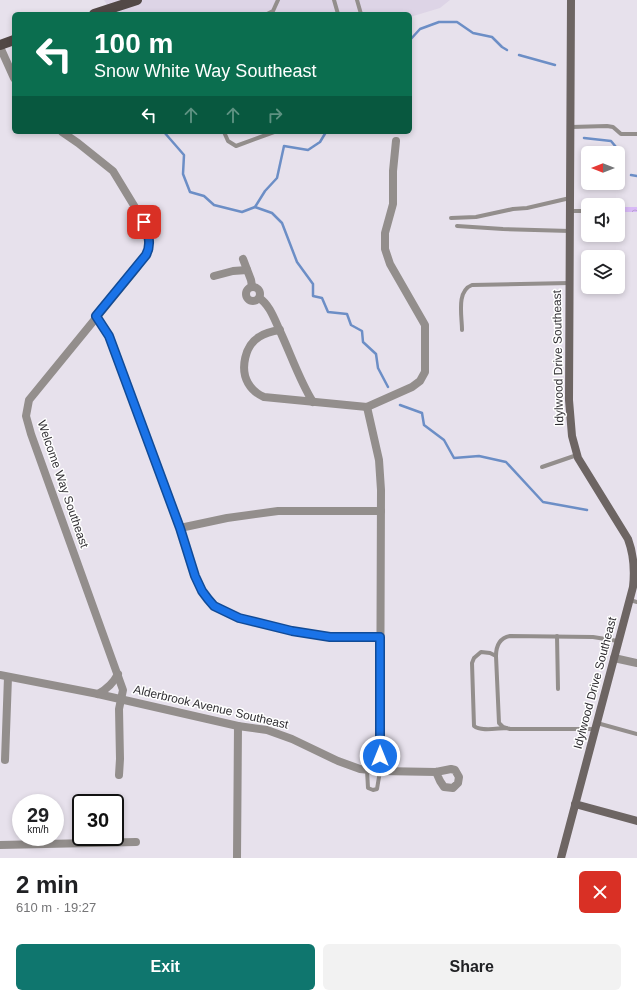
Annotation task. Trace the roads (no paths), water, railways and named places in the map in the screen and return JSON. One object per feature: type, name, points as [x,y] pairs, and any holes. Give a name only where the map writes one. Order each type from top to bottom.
[{"type":"main road","points":[[100,12],[137,0]]},
{"type":"main road","points":[[0,46],[12,41]]},
{"type":"street","name":"Idylwood Drive Southeast","points":[[561,858],[618,641],[633,601],[634,575],[632,550],[622,529],[577,455],[572,436],[569,412],[571,0]]},
{"type":"street","points":[[0,46],[12,73]]},
{"type":"street","name":"Welcome Way Southeast","points":[[65,134],[113,171],[144,222],[148,234],[149,250],[146,255],[29,400],[26,416],[31,434],[124,690],[119,708],[119,775]]},
{"type":"street","points":[[280,330],[259,336],[249,347],[245,362],[245,375],[247,382],[253,390],[264,397],[367,407],[412,387],[420,380],[425,372],[425,325],[390,264],[385,249],[385,233],[393,204],[393,171],[396,141]]},
{"type":"street","points":[[243,259],[252,286]]},
{"type":"street","points":[[214,276],[238,270],[247,270]]},
{"type":"street","points":[[252,286],[260,291],[259,298]]},
{"type":"street","points":[[252,286],[246,290],[246,298],[252,302],[259,298]]},
{"type":"street","points":[[259,298],[264,301],[280,330],[307,393],[313,402]]},
{"type":"street","points":[[96,316],[109,336],[180,528],[195,576],[202,591],[214,606],[239,618],[315,635],[330,637],[380,637]]},
{"type":"street","points":[[367,407],[380,470],[380,771]]},
{"type":"street","points":[[180,528],[220,519],[278,511],[381,511]]},
{"type":"street","points":[[614,658],[637,664]]},
{"type":"street","points":[[98,694],[110,687],[118,674]]},
{"type":"street","points":[[4,676],[5,760]]},
{"type":"street","name":"Alderbrook Avenue Southeast","points":[[4,676],[98,694],[238,726],[267,730],[280,734],[350,766],[367,770],[436,772]]},
{"type":"street","points":[[238,726],[238,858]]},
{"type":"street","points":[[575,804],[637,821]]},
{"type":"street","points":[[0,845],[136,842]]},
{"type":"lane","points":[[271,12],[273,11],[278,0]]},
{"type":"lane","points":[[334,0],[337,12]]},
{"type":"lane","points":[[357,0],[360,12]]},
{"type":"lane","points":[[571,127],[607,126],[613,127],[622,134],[637,134]]},
{"type":"lane","points":[[225,134],[228,141],[236,146],[269,134]]},
{"type":"lane","points":[[451,218],[476,217],[513,208],[527,208],[570,198]]},
{"type":"lane","points":[[570,211],[581,211]]},
{"type":"lane","points":[[457,226],[570,232]]},
{"type":"lane","points":[[462,330],[462,296],[467,287],[472,285],[570,283]]},
{"type":"lane","points":[[542,467],[577,455]]},
{"type":"lane","points":[[557,636],[558,689]]},
{"type":"lane","points":[[507,728],[503,727],[499,723],[496,656],[497,647],[506,637],[593,636],[618,641]]},
{"type":"lane","points":[[496,656],[490,653],[481,652],[474,658],[472,663],[474,726],[477,728],[569,729],[596,726],[637,734]]},
{"type":"lane","points":[[367,770],[368,788],[373,790],[377,789],[380,771]]},
{"type":"waterway","points":[[412,38],[420,29],[439,22],[457,22],[473,33],[492,37],[507,50]]},
{"type":"waterway","points":[[519,55],[555,65]]},
{"type":"waterway","points":[[166,134],[184,155],[183,174],[190,192],[204,196],[214,205],[242,212],[255,207],[265,191],[277,178],[284,146],[308,150],[320,142],[325,134]]},
{"type":"waterway","points":[[584,138],[611,141],[615,146]]},
{"type":"waterway","points":[[631,175],[637,176]]},
{"type":"waterway","points":[[255,207],[272,213],[282,223],[297,262],[313,284],[313,296],[322,298],[328,312],[347,314],[351,325],[362,331],[363,342],[376,354],[378,368],[388,387]]},
{"type":"waterway","points":[[400,405],[422,413],[424,425],[444,440],[454,458],[479,456],[506,462],[543,502],[587,510]]}]
